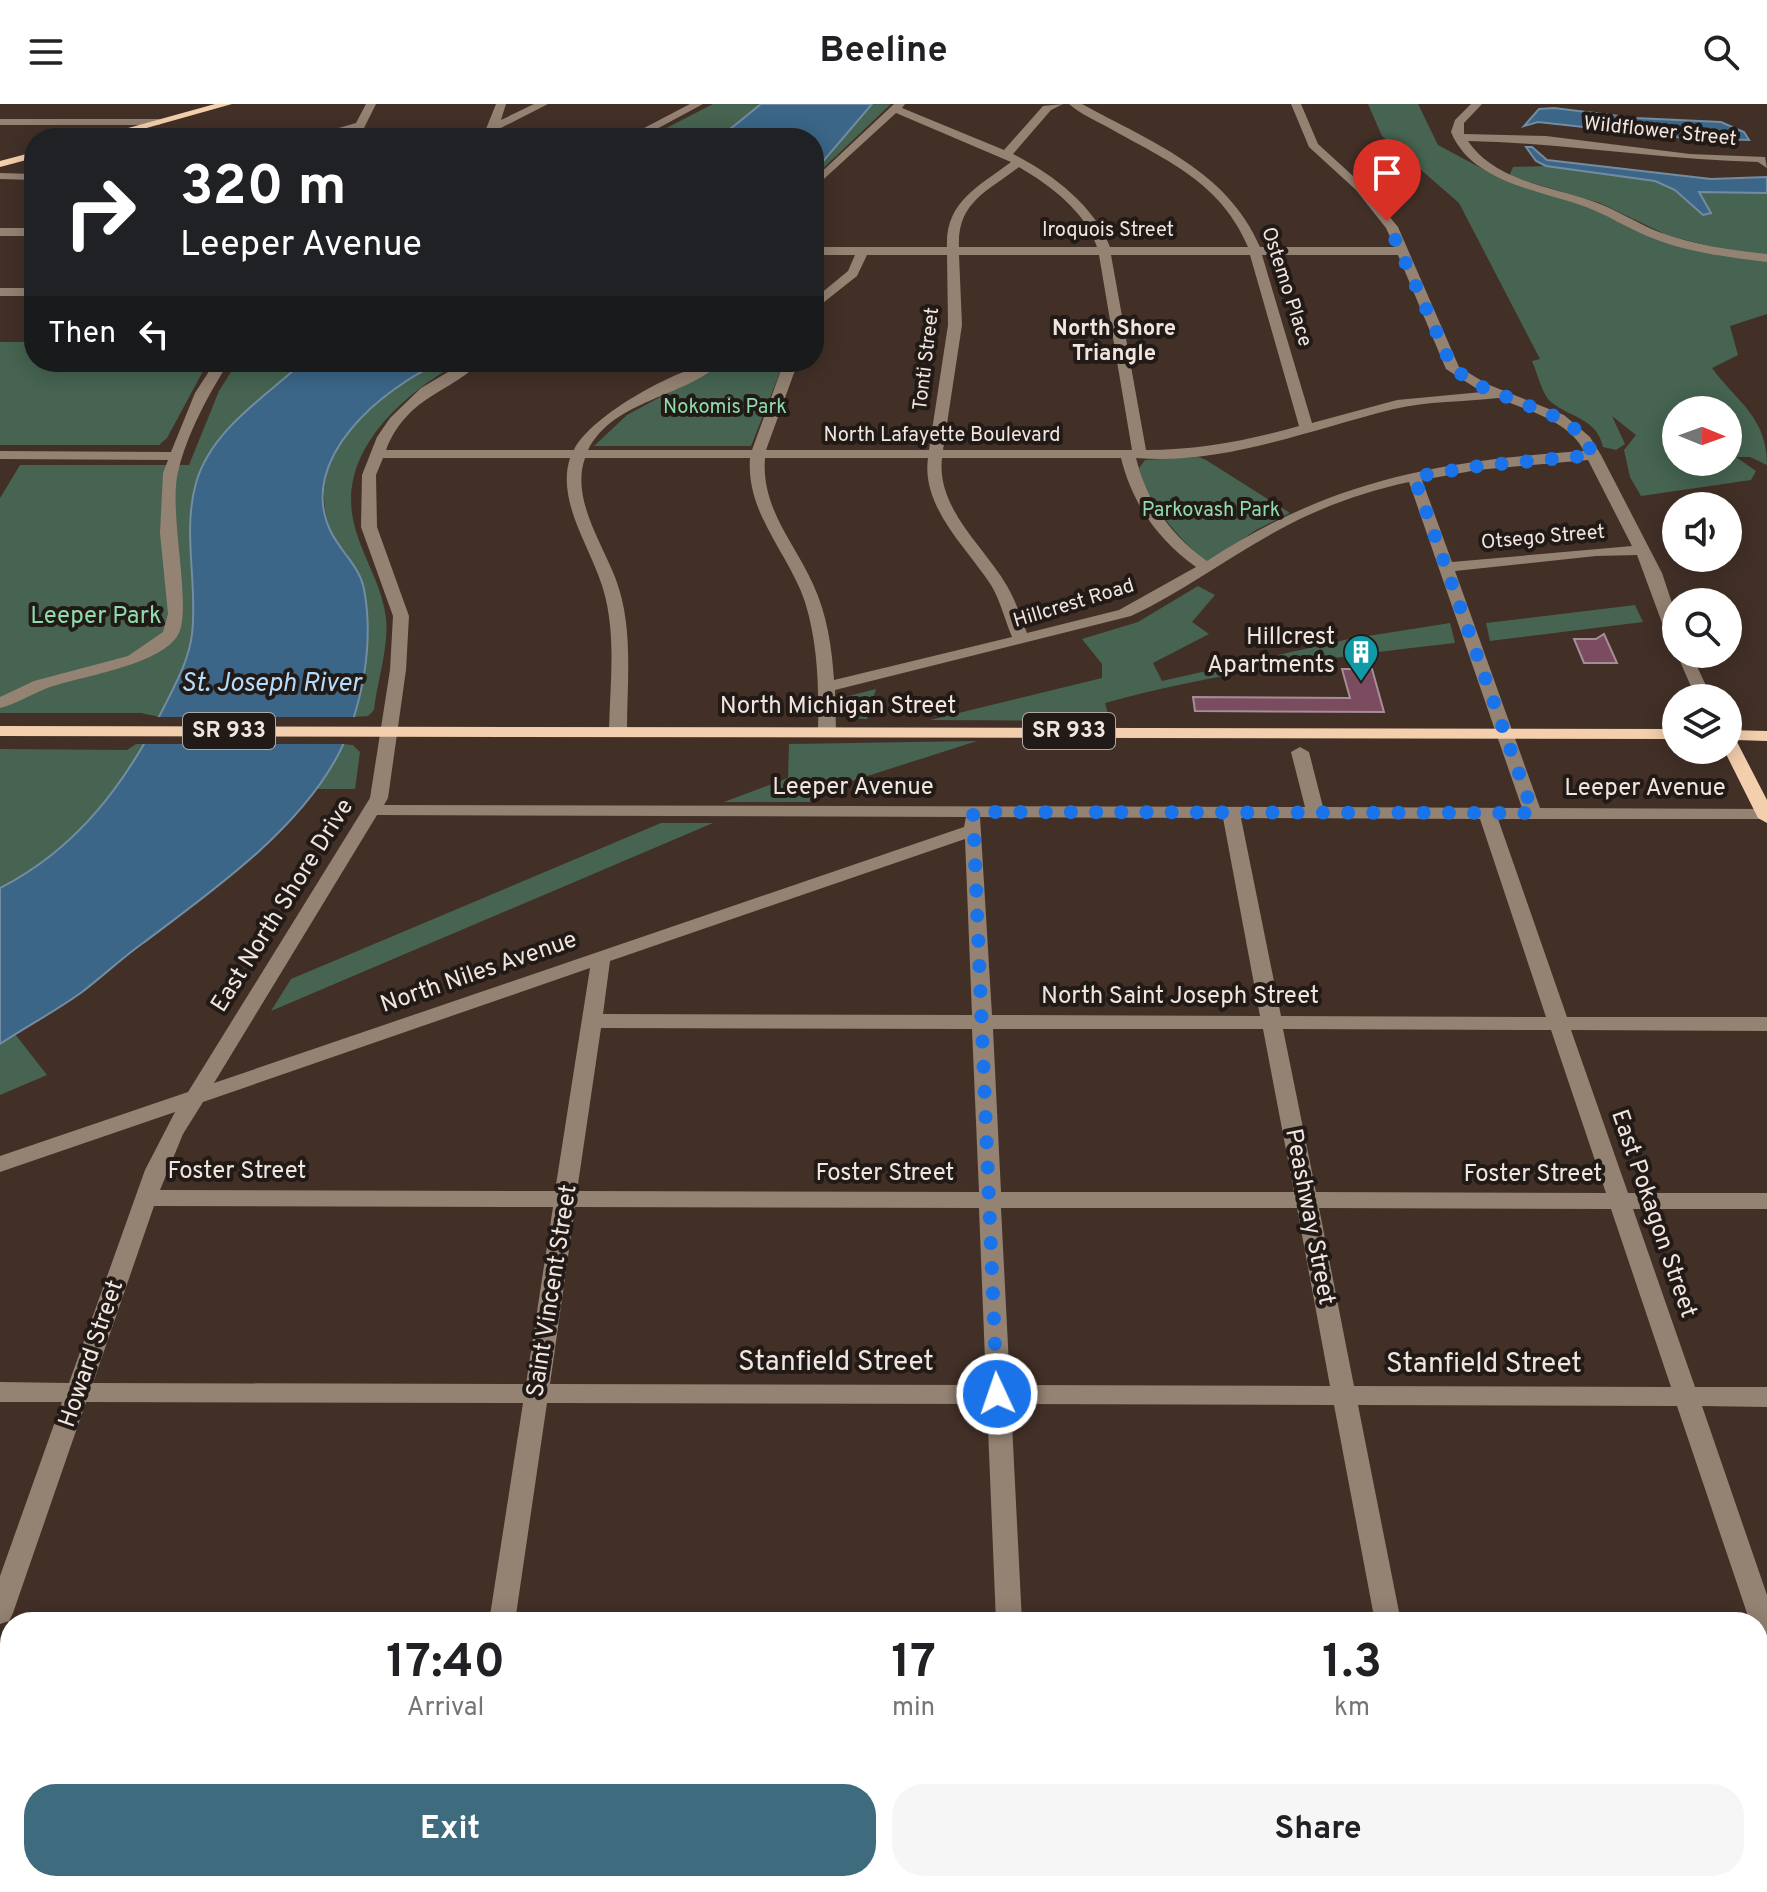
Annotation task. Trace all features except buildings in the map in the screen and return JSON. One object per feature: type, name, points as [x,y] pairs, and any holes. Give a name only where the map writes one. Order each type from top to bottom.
[{"type":"main road","points":[[136,128],[193,109],[227,104]]},
{"type":"main road","points":[[0,164],[24,158]]},
{"type":"main road","name":"North Michigan Street","points":[[0,731],[1662,734]]},
{"type":"main road","points":[[1742,737],[1767,736]]},
{"type":"main road","points":[[1741,764],[1766,816]]},
{"type":"street","points":[[359,128],[371,104]]},
{"type":"street","points":[[492,128],[501,104]]},
{"type":"street","points":[[499,128],[543,104]]},
{"type":"street","points":[[651,128],[698,104]]},
{"type":"street","points":[[896,251],[921,243],[952,225],[967,201],[1012,159],[1047,108],[1058,104]]},
{"type":"street","name":"Ostemo Place","points":[[1074,104],[1169,156],[1214,187],[1244,225],[1255,251],[1307,428]]},
{"type":"street","points":[[1296,104],[1313,145],[1383,213],[1450,365],[1464,378],[1570,425],[1594,455],[1642,550],[1662,602]]},
{"type":"street","points":[[1477,104],[1459,122],[1459,137],[1481,164],[1510,179],[1592,205],[1682,243],[1767,258]]},
{"type":"street","points":[[824,176],[898,107],[1012,159],[1053,184],[1083,209],[1097,231],[1104,251],[1134,455],[1133,479],[1152,515],[1187,554],[1207,568]]},
{"type":"street","points":[[0,122],[159,122]]},
{"type":"street","points":[[349,128],[361,125]]},
{"type":"street","name":"Wildflower Street","points":[[1459,137],[1557,140],[1690,157],[1765,160]]},
{"type":"street","points":[[0,176],[24,177]]},
{"type":"street","name":"Tonti Street","points":[[952,225],[955,325],[934,456],[943,501],[955,525],[1000,587],[1022,641]]},
{"type":"street","points":[[0,232],[24,232]]},
{"type":"street","name":"Iroquois Street","points":[[824,251],[1402,251]]},
{"type":"street","points":[[824,300],[853,273],[863,251]]},
{"type":"street","points":[[0,292],[24,292]]},
{"type":"street","points":[[0,703],[26,690],[134,659],[170,634],[176,614],[167,497],[175,456],[202,393],[216,372]]},
{"type":"street","name":"East North Shore Drive","points":[[193,1098],[374,810],[391,731],[401,616],[369,527],[367,495],[376,454],[389,429],[411,404],[455,372]]},
{"type":"street","points":[[618,731],[618,614],[609,577],[580,514],[576,483],[579,455],[582,444],[614,416],[696,372]]},
{"type":"street","points":[[787,372],[758,456],[757,480],[768,520],[802,577],[812,603],[825,687],[827,731]]},
{"type":"street","name":"North Lafayette Boulevard","points":[[376,454],[1134,455],[1230,447],[1397,404],[1501,394]]},
{"type":"street","points":[[0,474],[6,455],[175,456]]},
{"type":"street","name":"Hillcrest Road","points":[[825,687],[1022,641],[1125,613],[1164,596],[1294,516],[1364,490],[1414,477],[1479,466],[1594,455]]},
{"type":"street","points":[[1414,477],[1533,813]]},
{"type":"street","name":"Otsego Street","points":[[1447,567],[1596,551],[1642,550]]},
{"type":"street","points":[[1300,752],[1315,813]]},
{"type":"street","name":"Leeper Avenue","points":[[374,810],[973,821],[1231,812],[1766,816]]},
{"type":"street","name":"Peashway Street","points":[[1231,812],[1386,1612]]},
{"type":"street","name":"East Pokagon Street","points":[[1487,813],[1760,1612]]},
{"type":"street","points":[[973,821],[1008,1612]]},
{"type":"street","name":"North Niles Avenue","points":[[0,1164],[601,959],[973,821]]},
{"type":"street","name":"Saint Vincent Street","points":[[504,1612],[601,959]]},
{"type":"street","name":"North Saint Joseph Street","points":[[593,1021],[1767,1024]]},
{"type":"street","name":"Howard Street","points":[[0,1612],[147,1198],[167,1145],[193,1098]]},
{"type":"street","name":"Foster Street","points":[[147,1198],[1767,1201]]},
{"type":"street","name":"Stanfield Street","points":[[0,1392],[1767,1397]]},
{"type":"green space","points":[[713,104],[761,104],[731,128],[666,128]]},
{"type":"green space","points":[[872,104],[891,104],[824,168],[824,160]]},
{"type":"green space","points":[[1368,104],[1418,104],[1438,145],[1494,175],[1577,202],[1645,234],[1767,260],[1767,314],[1730,326],[1738,355],[1712,368],[1736,396],[1662,396],[1662,476],[1742,476],[1742,461],[1756,471],[1751,480],[1641,496],[1630,477],[1624,450],[1636,435],[1612,416],[1625,444],[1616,450],[1603,447],[1600,437],[1589,424],[1551,402],[1532,361],[1540,359],[1459,203],[1382,136]]},
{"type":"green space","points":[[1546,166],[1655,181],[1675,190],[1703,215],[1711,214],[1699,192],[1767,193],[1767,255],[1722,249],[1669,236],[1600,203],[1509,176],[1513,167]]},
{"type":"green space","points":[[0,342],[24,342],[24,372],[203,372],[167,438],[159,445],[0,445]]},
{"type":"green space","name":"Leeper Park","points":[[231,372],[291,372],[225,433],[205,462],[196,483],[191,527],[192,638],[182,669],[159,717],[141,713],[0,713],[0,498],[20,465],[189,465],[219,391]]},
{"type":"green space","points":[[444,372],[398,407],[381,426],[366,447],[356,469],[351,493],[353,519],[379,588],[386,624],[374,710],[368,716],[354,717],[360,699],[365,659],[362,618],[350,560],[330,529],[324,501],[327,474],[336,450],[352,427],[371,407],[417,374]]},
{"type":"green space","name":"Nokomis Park","points":[[707,372],[780,372],[751,446],[594,446],[627,415]]},
{"type":"green space","points":[[1742,403],[1762,434],[1767,465],[1750,457],[1742,457]]},
{"type":"green space","name":"Parkovash Park","points":[[1199,457],[1290,513],[1256,530],[1207,563],[1157,508],[1139,468],[1145,460]]},
{"type":"green space","points":[[1198,586],[1215,595],[1192,622],[1209,634],[1153,663],[1162,681],[1349,639],[1450,623],[1455,643],[1279,666],[1191,682],[1105,703],[1110,721],[930,720],[1102,678],[1102,664],[1082,639],[1138,622]]},
{"type":"green space","points":[[1635,605],[1643,622],[1490,641],[1486,623]]},
{"type":"green space","points":[[876,689],[867,719],[848,718],[845,697]]},
{"type":"green space","points":[[977,741],[811,794],[810,802],[724,802],[788,778],[789,744]]},
{"type":"green space","points":[[136,744],[145,744],[120,785],[89,823],[53,856],[12,881],[0,923],[0,749],[127,750]]},
{"type":"green space","points":[[342,744],[353,745],[360,752],[355,789],[314,789]]},
{"type":"green space","points":[[661,823],[713,823],[271,1011],[291,979]]},
{"type":"green space","points":[[15,1034],[47,1075],[0,1095],[0,1044]]},
{"type":"water","points":[[761,104],[872,104],[824,160],[824,128],[731,128]]},
{"type":"water","points":[[1539,109],[1635,118],[1721,122],[1744,132],[1749,140],[1684,138],[1538,122],[1524,126]]},
{"type":"water","points":[[1526,147],[1532,147],[1547,160],[1711,179],[1767,177],[1767,193],[1699,192],[1711,213],[1703,215],[1675,190],[1655,181],[1546,166],[1536,161]]},
{"type":"water","name":"St. Joseph River","points":[[292,372],[422,372],[394,389],[351,429],[335,453],[325,478],[323,505],[331,532],[359,574],[367,609],[364,674],[347,736],[321,783],[277,834],[251,858],[82,992],[0,1044],[0,888],[53,854],[97,811],[133,762],[177,681],[192,634],[190,520],[196,483],[214,447],[241,416]]},
{"type":"pier","points":[[155,717],[358,717],[347,744],[140,744]]},
{"type":"place","name":"Hillcrest Apartments","points":[[1361,683]]},
{"type":"district","name":"North Shore Triangle","points":[[1114,342]]},
{"type":"route","points":[[997,1394],[973,812],[1533,813],[1414,477],[1479,466],[1594,455],[1579,432],[1559,418],[1482,387],[1453,369],[1387,221]]}]
